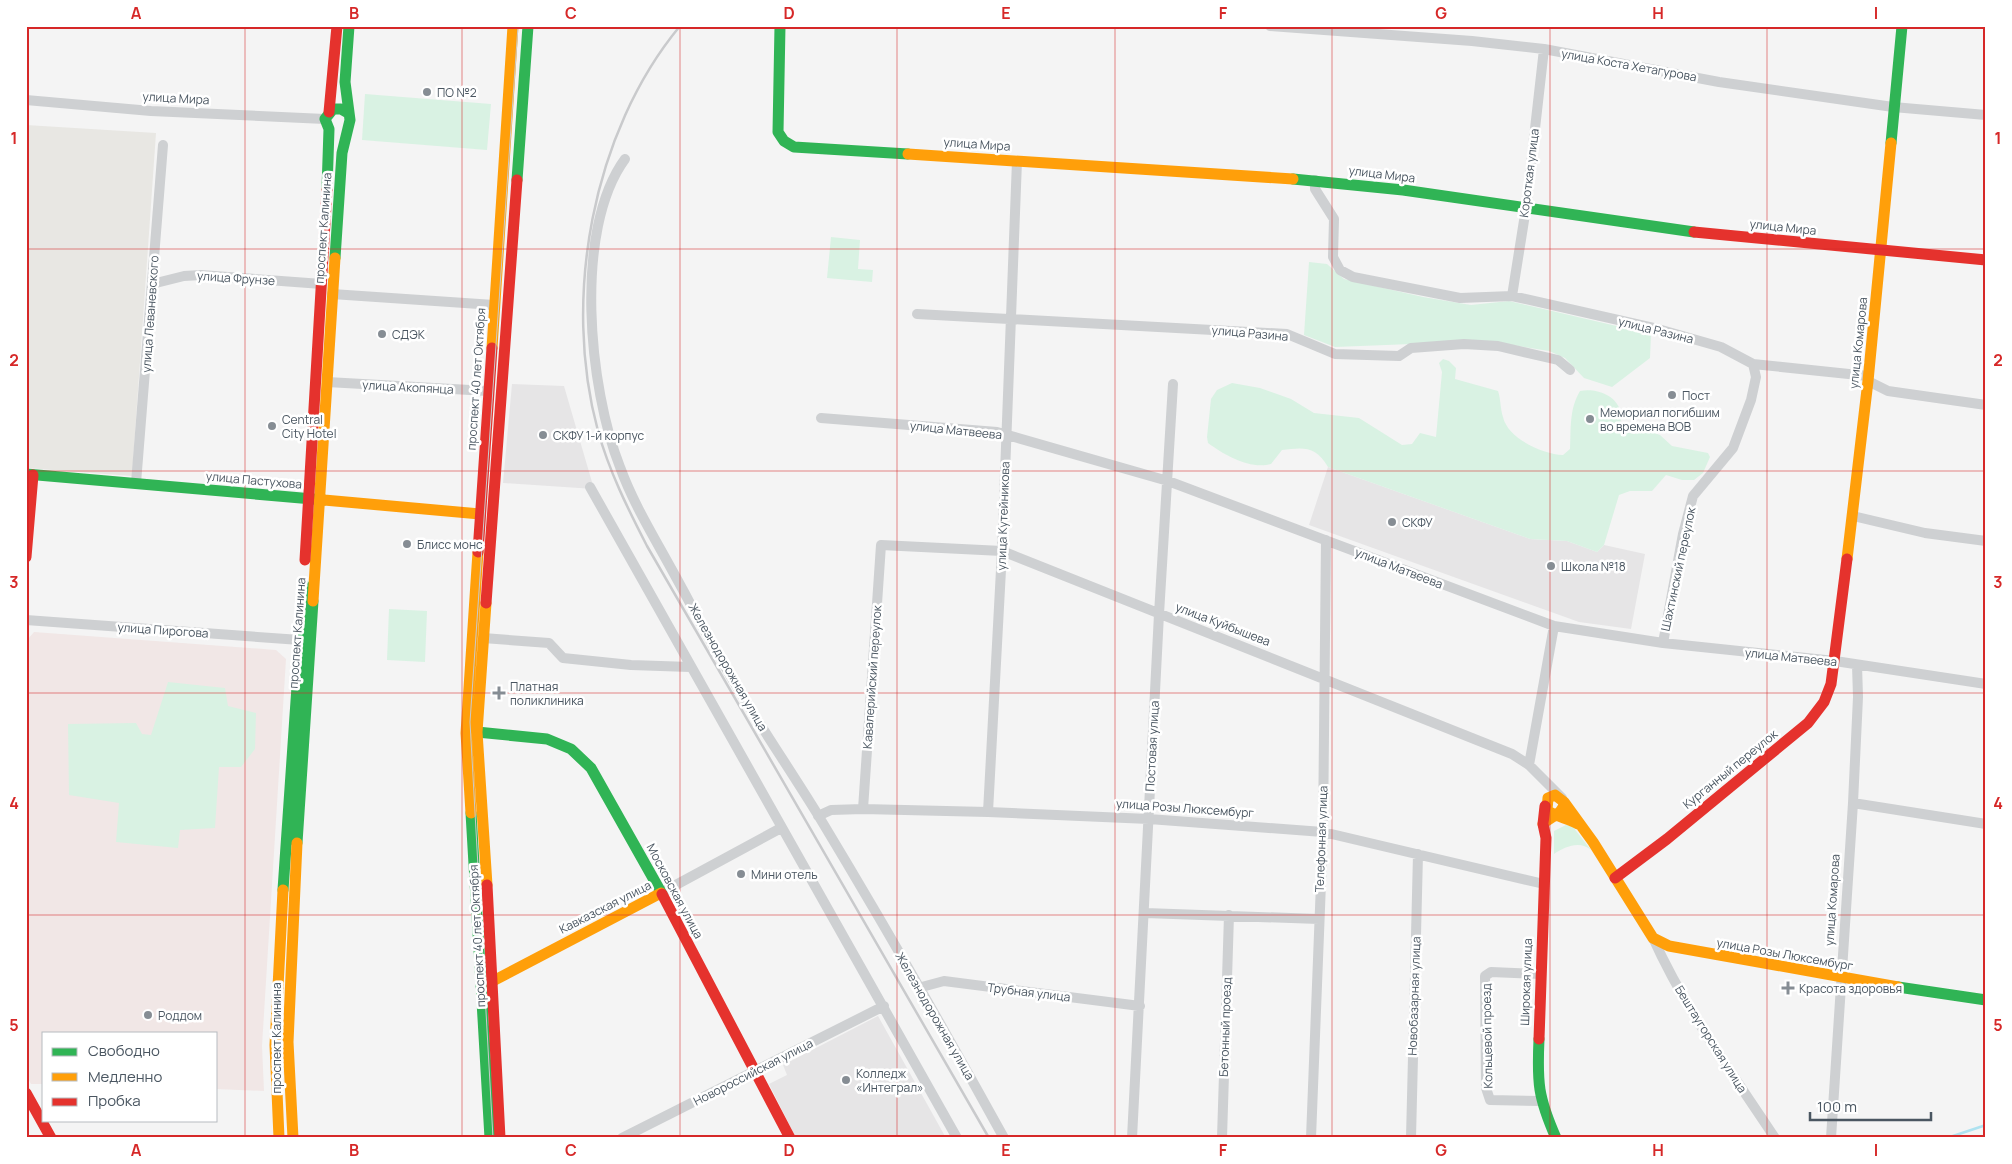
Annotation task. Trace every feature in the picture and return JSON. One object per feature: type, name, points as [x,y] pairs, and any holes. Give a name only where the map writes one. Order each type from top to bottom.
[{"type":"main road","name":"проспект Калинина","points":[[293,1138],[288,1042],[291,952],[314,499],[328,120],[337,26]]},
{"type":"main road","name":"проспект Калинина","points":[[279,1138],[275,1045],[278,965],[300,640],[327,382],[342,153],[350,120],[345,82],[349,26]]},
{"type":"main road","name":"проспект 40 лет Октября","points":[[490,1138],[472,733],[480,514],[514,26]]},
{"type":"main road","name":"проспект 40 лет Октября","points":[[500,1138],[494,981],[472,733],[483,638],[528,26]]},
{"type":"main road","name":"улица Мира","points":[[780,26],[778,132],[784,141],[794,147],[1315,180],[1404,190],[1701,233],[1986,260]]},
{"type":"main road","name":"улица Комарова","points":[[1835,662],[1868,379],[1902,26]]},
{"type":"main road","points":[[347,130],[340,133],[328,120],[337,108],[348,113]]},
{"type":"main road","points":[[26,557],[30,475]]},
{"type":"main road","name":"улица Пастухова","points":[[30,475],[480,514]]},
{"type":"main road","name":"Курганный переулок","points":[[1615,878],[1667,839],[1808,723],[1820,711],[1828,697],[1835,662]]},
{"type":"main road","name":"Московская улица","points":[[472,733],[547,739],[572,749],[591,768],[661,893],[790,1138]]},
{"type":"main road","points":[[1544,824],[1564,810],[1563,800],[1555,795],[1545,804]]},
{"type":"main road","name":"улица Куйбышева","points":[[1563,800],[1593,842],[1615,878]]},
{"type":"main road","name":"улица Куйбышева","points":[[1545,804],[1550,813],[1571,819],[1580,826]]},
{"type":"main road","name":"Широкая улица","points":[[1545,804],[1544,824],[1546,838],[1537,1080],[1541,1101],[1556,1138]]},
{"type":"main road","points":[[1615,878],[1653,938]]},
{"type":"main road","name":"Кавказская улица","points":[[494,981],[661,893]]},
{"type":"main road","name":"улица Розы Люксембург","points":[[1653,938],[1669,946],[1688,951],[1840,978],[1986,1000]]},
{"type":"main road","points":[[26,1093],[42,1122]]},
{"type":"main road","points":[[42,1122],[51,1138]]},
{"type":"street","name":"улица Коста Хетагурова","points":[[1270,26],[1330,28],[1544,49],[1719,82],[1893,108],[1986,115]]},
{"type":"street","name":"Короткая улица","points":[[1512,296],[1526,208],[1544,49]]},
{"type":"street","name":"улица Мира","points":[[26,100],[151,111],[328,120]]},
{"type":"street","name":"улица Леваневского","points":[[136,483],[163,145]]},
{"type":"street","name":"Железнодорожная улица","points":[[625,159],[614,174],[605,201],[592,271],[593,341],[598,384],[607,429],[624,476],[735,684],[818,816],[1004,1138]]},
{"type":"street","name":"улица Кутейникова","points":[[988,812],[1002,551],[1017,161]]},
{"type":"street","name":"улица Разина","points":[[1315,180],[1315,189],[1334,219],[1333,258],[1340,270],[1352,277],[1460,298],[1512,296],[1658,329],[1721,347],[1753,364],[1868,379],[1888,391],[1986,405]]},
{"type":"street","name":"улица Фрунзе","points":[[152,284],[184,276],[201,275],[322,284]]},
{"type":"street","points":[[332,294],[494,305]]},
{"type":"street","name":"улица Разина","points":[[917,314],[1287,334],[1335,354],[1399,356],[1411,348],[1464,344],[1498,346],[1558,360],[1570,370]]},
{"type":"street","name":"Шахтинский переулок","points":[[1663,643],[1683,534],[1693,496],[1733,448],[1751,400],[1756,377],[1753,364]]},
{"type":"street","name":"улица Акопянца","points":[[327,382],[488,391]]},
{"type":"street","name":"Постовая улица","points":[[1132,1138],[1159,614],[1174,384]]},
{"type":"street","name":"улица Матвеева","points":[[821,418],[997,432],[1168,482],[1554,626],[1663,643],[1835,662],[1986,684]]},
{"type":"street","points":[[590,487],[957,1138]]},
{"type":"street","points":[[1853,516],[1924,533],[1986,541]]},
{"type":"street","name":"Телефонная улица","points":[[1311,1138],[1323,832],[1326,540]]},
{"type":"street","name":"улица Куйбышева","points":[[881,545],[1002,551],[1496,747],[1529,765],[1563,800]]},
{"type":"street","name":"Кавалерийский переулок","points":[[863,809],[881,545]]},
{"type":"street","name":"улица Пирогова","points":[[26,620],[300,640]]},
{"type":"street","points":[[1529,765],[1554,626]]},
{"type":"street","points":[[483,638],[549,643],[563,658],[631,665],[690,667]]},
{"type":"street","name":"улица Комарова","points":[[1831,1138],[1840,978],[1853,803],[1858,697],[1857,665]]},
{"type":"street","name":"улица Куйбышева","points":[[1540,777],[1545,787],[1545,804]]},
{"type":"street","points":[[1853,803],[1986,824]]},
{"type":"street","name":"улица Розы Люксембург","points":[[818,816],[831,810],[863,809],[988,812],[1149,819],[1323,832],[1544,884]]},
{"type":"street","name":"Кавказская улица","points":[[661,893],[781,828]]},
{"type":"street","name":"Новобазарная улица","points":[[1410,1138],[1418,854]]},
{"type":"street","points":[[1145,912],[1319,919]]},
{"type":"street","name":"Бетонный проезд","points":[[1222,1138],[1229,915]]},
{"type":"street","name":"Бештаугорская улица","points":[[1653,938],[1666,966],[1709,1039],[1775,1138]]},
{"type":"street","name":"Кольцевой проезд","points":[[1540,974],[1491,972],[1486,976],[1486,1088],[1490,1100],[1541,1101]]},
{"type":"street","name":"Трубная улица","points":[[918,988],[944,981],[1140,1006]]},
{"type":"street","name":"Новороссийская улица","points":[[622,1138],[884,1006]]},
{"type":"shaded area","points":[[26,125],[156,133],[132,476],[26,468]]},
{"type":"shaded area","name":"СКФУ 1-й корпус","points":[[512,384],[564,386],[594,489],[503,483]]},
{"type":"shaded area","points":[[1328,467],[1530,539],[1567,541],[1597,552],[1604,545],[1645,554],[1631,629],[1579,622],[1309,525]]},
{"type":"shaded area","points":[[34,632],[276,650],[286,659],[262,1046],[264,1091],[218,1089],[218,1032],[42,1032],[42,1084],[31,1084],[26,1075],[26,665],[28,639]]},
{"type":"shaded area","name":"Колледж «Интеграл»","points":[[878,1016],[946,1138],[796,1138],[769,1084],[787,1075],[783,1065]]},
{"type":"green space","points":[[365,94],[491,104],[487,150],[362,140]]},
{"type":"green space","points":[[831,237],[860,240],[858,269],[873,270],[872,282],[827,278]]},
{"type":"green space","points":[[1309,262],[1327,264],[1344,279],[1423,297],[1471,305],[1509,301],[1651,334],[1650,358],[1612,387],[1584,378],[1565,358],[1549,351],[1488,341],[1335,347],[1304,335]]},
{"type":"green space","points":[[1443,359],[1449,361],[1456,368],[1455,379],[1498,391],[1506,425],[1527,444],[1546,452],[1563,455],[1570,449],[1571,420],[1574,405],[1580,391],[1586,390],[1605,394],[1616,402],[1621,414],[1620,431],[1634,434],[1649,431],[1660,435],[1672,446],[1708,453],[1710,457],[1703,473],[1694,480],[1682,480],[1666,475],[1652,491],[1630,491],[1619,495],[1604,545],[1597,552],[1567,541],[1530,539],[1328,467],[1319,455],[1309,450],[1297,448],[1282,450],[1271,464],[1255,465],[1238,460],[1208,443],[1211,399],[1217,390],[1232,383],[1260,388],[1291,399],[1314,413],[1359,418],[1402,445],[1412,444],[1420,433],[1436,437],[1442,372],[1439,363]]},
{"type":"green space","points":[[389,609],[427,611],[425,662],[387,660]]},
{"type":"green space","points":[[168,682],[225,688],[228,706],[256,713],[255,749],[241,767],[219,767],[215,828],[180,830],[178,848],[116,842],[119,803],[69,795],[68,724],[136,723],[142,734],[151,735]]},
{"type":"green space","points":[[1566,825],[1573,827],[1591,850],[1582,845],[1577,845],[1567,847],[1554,854],[1554,831]]},
{"type":"waterway","points":[[1947,1138],[1986,1125]]},
{"type":"tram line","points":[[493,1138],[470,722],[518,26]]},
{"type":"railway","points":[[680,26],[650,68],[625,115],[606,166],[593,219],[585,273],[583,327],[588,380],[602,446],[626,504],[647,546],[989,1138]]},
{"type":"traffic: fast","points":[[335,258],[342,153],[350,120],[345,82],[349,26]]},
{"type":"traffic: fast","points":[[517,180],[528,26]]},
{"type":"traffic: fast","points":[[780,26],[778,132],[784,141],[794,147],[908,154]]},
{"type":"traffic: fast","points":[[1891,143],[1902,26]]},
{"type":"traffic: fast","points":[[327,189],[329,129],[325,119],[333,109],[341,109],[348,113]]},
{"type":"traffic: fast","points":[[1293,179],[1403,190],[1694,232]]},
{"type":"traffic: fast","points":[[26,474],[324,500]]},
{"type":"traffic: fast","points":[[283,890],[304,585]]},
{"type":"traffic: fast","points":[[297,843],[313,601]]},
{"type":"traffic: fast","points":[[477,732],[547,739],[571,749],[591,768],[662,894]]},
{"type":"traffic: fast","points":[[471,813],[490,1138]]},
{"type":"traffic: fast","points":[[1898,987],[1986,1000]]},
{"type":"traffic: fast","points":[[1539,1039],[1538,1067],[1540,1090],[1545,1111],[1556,1138]]},
{"type":"traffic: slow","points":[[492,348],[513,26]]},
{"type":"traffic: slow","points":[[1847,559],[1868,381],[1891,143]]},
{"type":"traffic: slow","points":[[908,154],[1293,179]]},
{"type":"traffic: slow","points":[[313,601],[335,258]]},
{"type":"traffic: slow","points":[[324,500],[480,514]]},
{"type":"traffic: slow","points":[[471,813],[466,733],[478,552]]},
{"type":"traffic: slow","points":[[486,603],[477,732],[487,885]]},
{"type":"traffic: slow","points":[[1543,824],[1553,817],[1556,814],[1562,809],[1564,802],[1555,795],[1548,798],[1547,810],[1554,814],[1558,816],[1578,824]]},
{"type":"traffic: slow","points":[[1564,802],[1593,842],[1653,938],[1669,946],[1898,987]]},
{"type":"traffic: slow","points":[[293,1138],[288,1042],[297,843]]},
{"type":"traffic: slow","points":[[279,1138],[275,1045],[283,890]]},
{"type":"traffic: slow","points":[[493,981],[661,893]]},
{"type":"traffic: jam","points":[[329,112],[337,26]]},
{"type":"traffic: jam","points":[[486,603],[517,180]]},
{"type":"traffic: jam","points":[[305,560],[327,189]]},
{"type":"traffic: jam","points":[[1694,232],[1986,260]]},
{"type":"traffic: jam","points":[[478,552],[492,348]]},
{"type":"traffic: jam","points":[[26,557],[33,475]]},
{"type":"traffic: jam","points":[[1615,878],[1667,839],[1808,723],[1824,702],[1831,684],[1847,559]]},
{"type":"traffic: jam","points":[[1539,1039],[1546,838],[1543,824],[1545,806]]},
{"type":"traffic: jam","points":[[487,885],[500,1138]]},
{"type":"traffic: jam","points":[[662,894],[790,1138]]},
{"type":"traffic: jam","points":[[26,1093],[42,1122]]},
{"type":"traffic: jam","points":[[42,1122],[51,1138]]},
{"type":"place","name":"ПО №2","points":[[427,92]]},
{"type":"place","name":"СДЭК","points":[[382,334]]},
{"type":"place","name":"Пост","points":[[1672,395]]},
{"type":"place","name":"Мемориал погибшим во времена ВОВ","points":[[1590,419]]},
{"type":"place","name":"Central City Hotel","points":[[272,426]]},
{"type":"place","name":"СКФУ 1-й корпус","points":[[543,435]]},
{"type":"place","name":"СКФУ","points":[[1392,522]]},
{"type":"place","name":"Блисс монс","points":[[407,544]]},
{"type":"place","name":"Школа №18","points":[[1551,566]]},
{"type":"place","name":"Платная поликлиника","points":[[499,693]]},
{"type":"place","name":"Мини отель","points":[[741,874]]},
{"type":"place","name":"Красота здоровья","points":[[1788,988]]},
{"type":"place","name":"Роддом","points":[[148,1015]]},
{"type":"place","name":"Колледж «Интеграл»","points":[[846,1080]]}]
